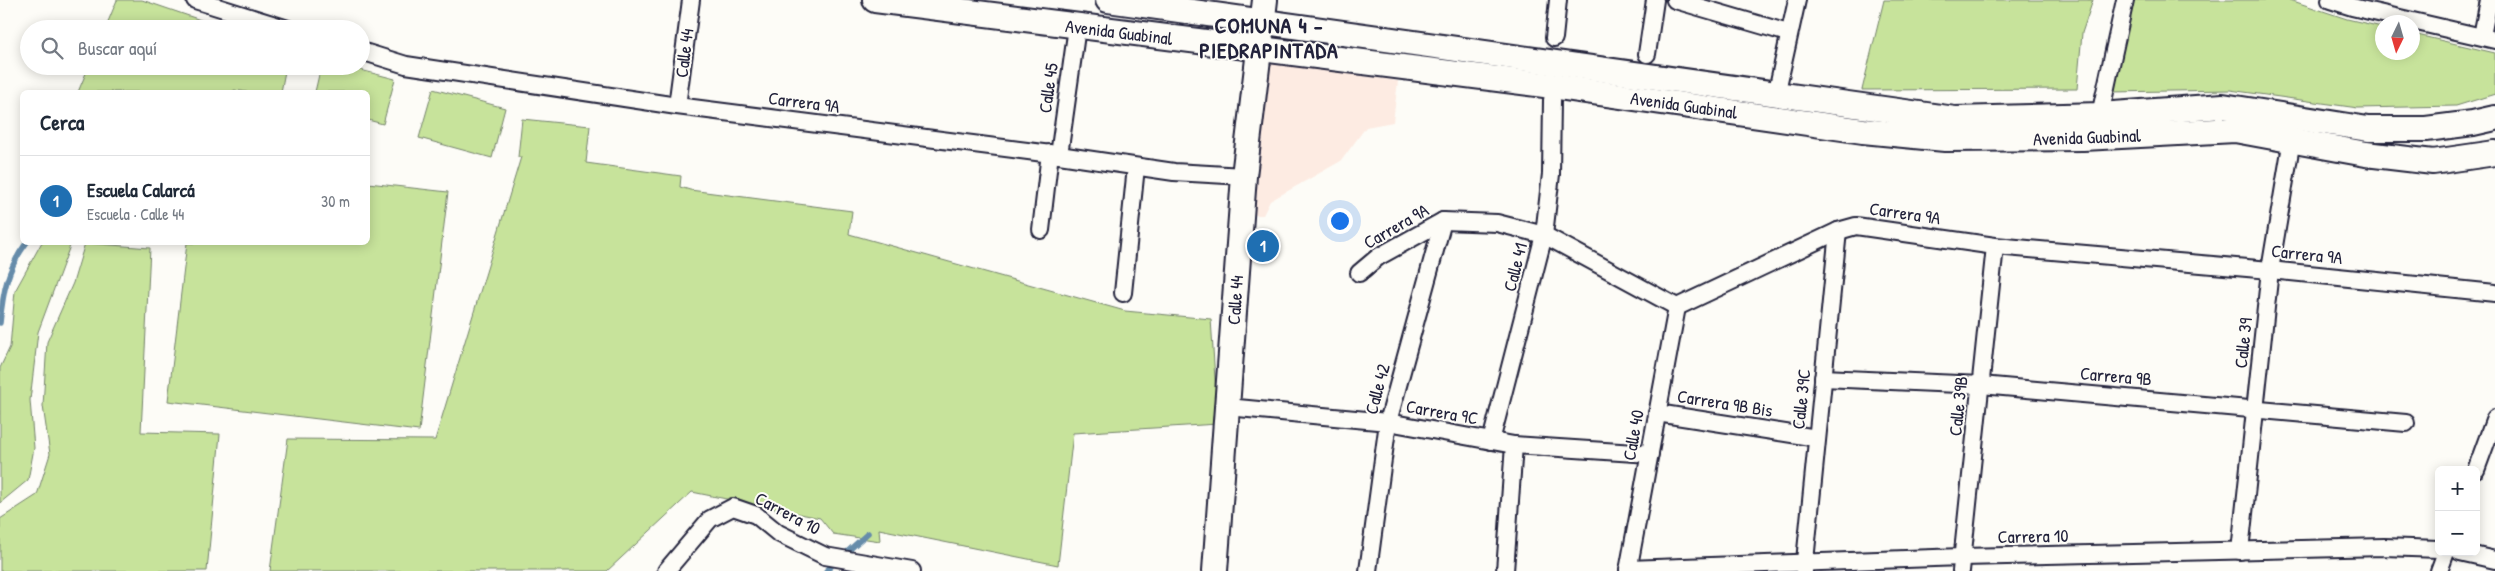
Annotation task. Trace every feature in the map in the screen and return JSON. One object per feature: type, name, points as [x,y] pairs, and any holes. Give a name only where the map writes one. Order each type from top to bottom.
[{"type":"main road","name":"Avenida Guabinal","points":[[875,0],[1552,86],[1863,131],[1945,139],[2083,138],[2235,130],[2366,154],[2433,162],[2495,153]]},
{"type":"main road","name":"Avenida Guabinal","points":[[1108,0],[1264,10],[1776,95],[1955,119],[2100,114],[2223,106],[2377,129],[2426,129],[2495,118]]},
{"type":"main road","name":"Calle 44","points":[[1215,571],[1244,176],[1264,10]]},
{"type":"street","points":[[196,0],[259,20]]},
{"type":"street","name":"Calle 44","points":[[677,106],[691,0]]},
{"type":"street","points":[[1554,38],[1558,0]]},
{"type":"street","points":[[1647,54],[1655,0]]},
{"type":"street","points":[[1675,0],[1788,33]]},
{"type":"street","points":[[1776,95],[1788,33],[1797,0]]},
{"type":"street","points":[[2100,114],[2125,0]]},
{"type":"street","points":[[2330,0],[2488,38],[2489,0]]},
{"type":"street","name":"Calle 45","points":[[1041,230],[1077,27]]},
{"type":"street","name":"Carrera 9A","points":[[370,54],[406,65],[677,106],[1054,154],[1174,172],[1244,176]]},
{"type":"street","name":"Calle 41","points":[[1491,441],[1544,235],[1550,174],[1552,100]]},
{"type":"street","name":"Calle 39","points":[[2240,551],[2270,270],[2292,139]]},
{"type":"street","points":[[1123,292],[1136,167]]},
{"type":"street","name":"Carrera 9A","points":[[1359,273],[1378,257],[1443,220],[1497,222],[1544,235],[1677,307],[1838,231],[1856,226],[1994,246],[2270,270],[2495,293]]},
{"type":"street","name":"Calle 42","points":[[1368,571],[1388,422],[1443,220]]},
{"type":"street","name":"Calle 39C","points":[[1804,567],[1838,231]]},
{"type":"street","name":"Calle 39B","points":[[1961,564],[1994,246]]},
{"type":"street","name":"Calle 40","points":[[1628,570],[1677,307]]},
{"type":"street","name":"Carrera 9B","points":[[1823,378],[1981,385],[2406,423]]},
{"type":"street","name":"Carrera 9C","points":[[1228,395],[1514,445],[1650,454]]},
{"type":"street","name":"Carrera 9B Bis","points":[[1657,413],[1817,438]]},
{"type":"street","points":[[2477,466],[2495,418]]},
{"type":"street","points":[[1505,571],[1514,445]]},
{"type":"street","name":"Carrera 10","points":[[670,570],[710,520],[732,507],[756,515],[778,533],[825,556],[912,571]]},
{"type":"street","name":"Carrera 10","points":[[1628,570],[1961,564],[2240,551],[2384,547],[2435,549]]},
{"type":"street","points":[[2438,571],[2444,556]]},
{"type":"street","points":[[2478,556],[2495,560]]},
{"type":"shaded area","points":[[1262,61],[1398,81],[1393,122],[1366,127],[1341,161],[1270,201],[1263,215],[1244,215]]},
{"type":"green space","points":[[117,0],[142,0],[201,20],[109,20]]},
{"type":"green space","points":[[1884,0],[2093,0],[2082,33],[2077,89],[1862,90]]},
{"type":"green space","points":[[2131,0],[2290,0],[2347,19],[2375,25],[2375,60],[2420,60],[2420,36],[2495,53],[2495,94],[2456,106],[2358,108],[2230,90],[2111,92]]},
{"type":"green space","points":[[370,72],[395,79],[383,124],[370,121],[370,90],[315,90],[319,75],[370,75]]},
{"type":"green space","points":[[85,75],[284,75],[281,90],[79,90]]},
{"type":"green space","points":[[433,89],[505,108],[492,158],[419,138]]},
{"type":"green space","points":[[522,119],[590,126],[586,163],[681,176],[680,187],[690,190],[852,211],[849,234],[1125,311],[1211,319],[1218,424],[1073,433],[1058,565],[879,529],[880,541],[833,534],[820,518],[692,492],[607,571],[270,571],[288,439],[435,440],[521,157],[518,157]]},
{"type":"green space","points":[[370,183],[448,192],[419,431],[168,401],[187,245],[370,245]]},
{"type":"green space","points":[[40,245],[70,245],[38,332],[30,400],[34,448],[28,480],[0,503],[0,368],[10,347],[15,291]]},
{"type":"green space","points":[[84,245],[150,248],[141,432],[220,434],[207,571],[0,571],[0,519],[37,495],[50,454],[43,406],[47,342],[73,283]]},
{"type":"waterway","points":[[0,323],[10,271],[25,245]]},
{"type":"waterway","points":[[826,571],[868,533]]},
{"type":"place","name":"Escuela Calarcá","points":[[1263,246]]},
{"type":"district","name":"COMUNA 4 - PIEDRAPINTADA","points":[[1269,38]]}]
